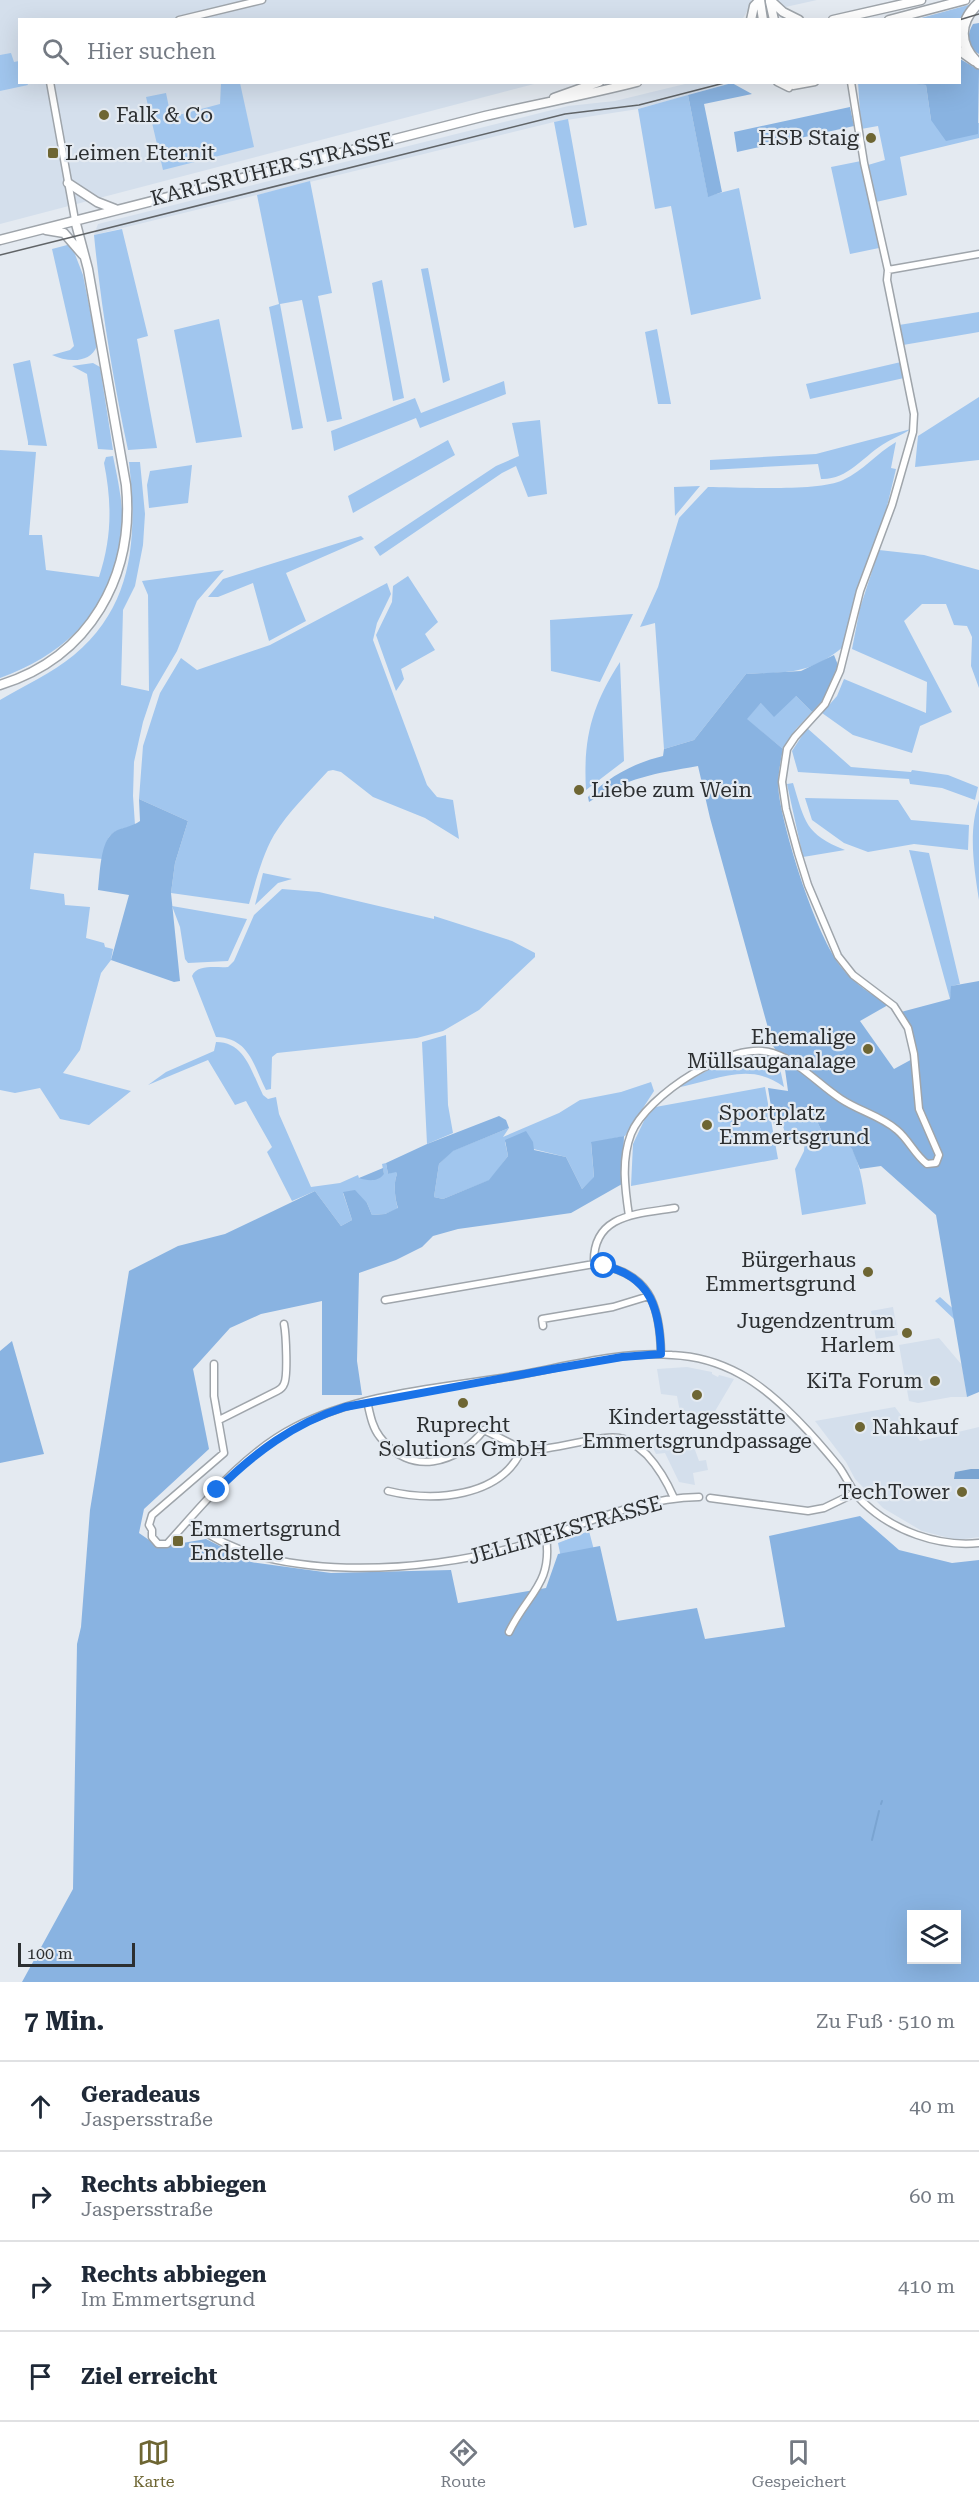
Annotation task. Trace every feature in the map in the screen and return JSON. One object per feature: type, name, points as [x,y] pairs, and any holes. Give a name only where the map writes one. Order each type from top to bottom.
[{"type":"main road","points":[[751,18],[754,6],[760,0]]},
{"type":"main road","points":[[760,0],[763,18]]},
{"type":"main road","points":[[770,0],[774,18]]},
{"type":"main road","points":[[770,0],[783,12],[795,18]]},
{"type":"main road","points":[[842,18],[921,0]]},
{"type":"main road","points":[[897,18],[965,0]]},
{"type":"main road","points":[[978,63],[964,45],[962,37],[964,22],[979,3]]},
{"type":"main road","points":[[961,53],[978,63]]},
{"type":"main road","name":"KARLSRUHER STRASSE","points":[[0,240],[545,101],[593,84]]},
{"type":"main road","name":"KARLSRUHER STRASSE","points":[[545,101],[574,98],[629,84]]},
{"type":"main road","points":[[68,183],[97,202],[115,209]]},
{"type":"main road","points":[[0,686],[37,671],[66,649],[92,622],[108,596],[123,555],[128,510],[123,466],[85,258],[75,220]]},
{"type":"main road","points":[[42,228],[64,233],[85,258]]},
{"type":"street","points":[[187,18],[262,0]]},
{"type":"street","points":[[50,84],[75,220]]},
{"type":"street","points":[[629,1216],[625,1187],[625,1161],[630,1136],[637,1122],[669,1088],[693,1073],[747,1052],[763,1050],[789,1060],[843,1101],[892,1125],[908,1140],[919,1157],[927,1164],[936,1162],[939,1155],[920,1109],[914,1054],[908,1028],[894,1006],[853,975],[838,956],[808,885],[786,809],[782,782],[787,749],[825,704],[840,671],[860,591],[888,516],[913,432],[914,414],[888,270],[864,163],[851,84]]},
{"type":"street","points":[[888,270],[979,254]]},
{"type":"street","points":[[594,1264],[595,1245],[610,1224],[629,1216],[675,1208]]},
{"type":"street","points":[[385,1300],[594,1264],[624,1271],[634,1277],[649,1296],[659,1327],[661,1354]]},
{"type":"street","points":[[543,1326],[542,1318],[613,1307],[649,1296]]},
{"type":"street","points":[[219,1420],[277,1391],[284,1385],[285,1353],[288,1346],[284,1324]]},
{"type":"street","points":[[214,1364],[214,1396],[223,1456],[152,1515],[149,1525],[152,1537],[158,1544],[167,1544],[247,1461],[282,1435],[320,1416],[367,1401],[612,1359],[661,1354],[690,1357],[712,1363],[740,1374],[757,1384],[823,1449],[855,1493],[870,1508],[916,1534],[955,1544],[979,1543]]},
{"type":"street","points":[[367,1401],[372,1423],[380,1438],[395,1451],[412,1459],[435,1461],[451,1458],[473,1444],[484,1430],[522,1449],[549,1449],[606,1439],[622,1439],[641,1449],[656,1466],[674,1498]]},
{"type":"street","points":[[388,1491],[424,1497],[467,1492],[496,1479],[514,1464],[522,1449]]},
{"type":"street","points":[[710,1498],[808,1511],[824,1508],[855,1493]]},
{"type":"street","name":"JELLINEKSTRASSE","points":[[190,1520],[215,1540],[236,1549],[295,1562],[348,1567],[402,1567],[440,1563],[494,1552],[546,1537],[615,1511],[674,1498],[699,1497]]},
{"type":"street","points":[[509,1632],[546,1571],[548,1556],[546,1537]]},
{"type":"shaded area","points":[[0,0],[751,0],[752,3],[743,18],[18,18],[18,84],[534,84],[0,224]]},
{"type":"shaded area","points":[[776,0],[817,0],[781,8]]},
{"type":"shaded area","points":[[972,4],[964,17],[921,18]]},
{"type":"shaded area","points":[[979,23],[979,54],[970,44],[969,33],[973,24]]},
{"type":"shaded area","points":[[11,53],[14,62],[18,61],[18,84],[28,85],[0,91],[0,55]]},
{"type":"shaded area","points":[[961,60],[979,70],[978,134],[946,141],[931,120],[926,85],[916,84],[961,84]]},
{"type":"shaded area","points":[[221,84],[240,84],[254,147],[163,170],[146,97],[166,93],[171,117],[220,104]]},
{"type":"shaded area","points":[[685,84],[730,84],[638,109],[554,122],[94,235],[98,224],[568,106],[615,101]]},
{"type":"shaded area","points":[[728,84],[734,84],[752,94],[704,104],[722,192],[708,197],[688,95]]},
{"type":"shaded area","points":[[858,84],[920,84],[926,85],[931,120],[979,123],[979,138],[900,157],[907,195],[876,202],[868,165],[885,160],[878,126],[861,129]]},
{"type":"shaded area","points":[[688,95],[708,196],[739,188],[761,299],[691,315],[671,206],[655,209],[638,109]]},
{"type":"shaded area","points":[[850,107],[854,126],[737,152],[734,132]]},
{"type":"shaded area","points":[[568,119],[587,225],[574,228],[554,122]]},
{"type":"shaded area","points":[[861,161],[879,248],[850,254],[831,167]]},
{"type":"shaded area","points":[[310,181],[332,293],[318,296],[342,419],[327,422],[302,300],[280,304],[303,428],[292,430],[269,307],[279,304],[257,195]]},
{"type":"shaded area","points":[[122,229],[148,336],[137,339],[157,448],[128,450],[108,343],[94,235]]},
{"type":"shaded area","points":[[71,244],[83,275],[97,346],[89,356],[78,360],[52,355],[70,350],[74,346],[52,249]]},
{"type":"shaded area","points":[[428,268],[450,380],[443,383],[421,269]]},
{"type":"shaded area","points":[[382,280],[404,398],[393,401],[372,283]]},
{"type":"shaded area","points":[[979,312],[979,332],[903,345],[899,325]]},
{"type":"shaded area","points":[[219,319],[242,437],[196,443],[174,330]]},
{"type":"shaded area","points":[[657,329],[671,404],[658,404],[645,332]]},
{"type":"shaded area","points":[[30,360],[47,446],[28,445],[13,364]]},
{"type":"shaded area","points":[[901,362],[904,378],[810,399],[806,384]]},
{"type":"shaded area","points":[[93,363],[100,367],[113,450],[98,449],[87,374],[72,366]]},
{"type":"shaded area","points":[[504,381],[506,394],[420,428],[416,418],[334,451],[331,431],[415,398],[421,413]]},
{"type":"shaded area","points":[[979,397],[979,460],[915,467],[918,436]]},
{"type":"shaded area","points":[[540,420],[547,494],[528,497],[516,466],[502,473],[380,556],[374,547],[496,466],[519,456],[512,423]]},
{"type":"shaded area","points":[[911,429],[882,445],[846,472],[830,478],[821,479],[818,464],[710,470],[710,460],[816,454]]},
{"type":"shaded area","points":[[448,440],[455,455],[353,513],[348,496]]},
{"type":"shaded area","points":[[896,442],[891,468],[896,469],[884,519],[843,647],[819,663],[808,667],[786,672],[746,674],[694,740],[664,749],[655,623],[640,627],[658,587],[679,518],[708,487],[757,488],[831,484],[843,480],[864,467]]},
{"type":"shaded area","points":[[0,450],[36,452],[29,535],[42,535],[46,570],[99,577],[106,548],[109,520],[104,463],[106,457],[113,456],[121,501],[123,529],[110,578],[90,616],[60,646],[22,669],[0,678]]},
{"type":"shaded area","points":[[129,462],[140,462],[145,514],[143,545],[135,586],[123,610],[121,685],[149,691],[148,595],[142,581],[224,570],[197,601],[177,651],[153,692],[134,762],[135,825],[114,832],[108,838],[103,859],[34,853],[30,889],[64,894],[65,905],[90,907],[86,938],[104,943],[105,947],[113,949],[111,960],[101,973],[80,1050],[63,1073],[131,1091],[89,1125],[60,1119],[40,1088],[15,1093],[0,1090],[0,700],[74,655],[94,635],[109,614],[120,591],[131,542]]},
{"type":"shaded area","points":[[192,465],[188,503],[149,508],[147,485],[150,471]]},
{"type":"shaded area","points":[[700,486],[675,516],[674,487]]},
{"type":"shaded area","points":[[361,536],[364,539],[286,573],[306,621],[269,641],[253,583],[218,597],[208,597],[223,579]]},
{"type":"shaded area","points":[[879,550],[924,555],[979,570],[979,688],[971,666],[972,637],[967,626],[954,625],[946,604],[922,604],[904,621],[952,712],[920,726],[912,753],[853,735],[822,713],[837,696],[844,679],[926,713],[927,682],[852,649],[860,608]]},
{"type":"shaded area","points":[[408,576],[438,622],[425,634],[435,650],[401,669],[404,679],[396,691],[376,635],[392,602],[393,586]]},
{"type":"shaded area","points":[[387,583],[391,594],[377,623],[373,640],[427,785],[437,797],[453,800],[459,839],[425,818],[373,797],[341,772],[333,770],[328,771],[274,835],[263,860],[249,904],[171,893],[175,863],[188,821],[139,799],[143,746],[160,693],[181,658],[197,670],[270,645]]},
{"type":"shaded area","points":[[633,614],[600,682],[551,671],[550,620]]},
{"type":"shaded area","points":[[834,655],[838,665],[824,699],[812,712],[796,696],[774,717],[761,703],[747,719],[783,749],[779,795],[803,885],[822,933],[842,968],[858,984],[888,1005],[860,1021],[894,1069],[916,1057],[913,1036],[901,1012],[950,999],[951,986],[979,981],[979,1392],[967,1397],[936,1215],[881,1166],[860,1169],[852,1149],[843,1137],[822,1132],[812,1110],[782,1118],[774,1125],[768,1088],[788,1091],[784,1062],[773,1046],[710,818],[698,766],[668,771],[629,782],[589,802],[588,797],[623,771],[663,756],[664,749],[694,740],[746,674],[801,671]]},
{"type":"shaded area","points":[[620,662],[624,761],[586,790],[586,754],[591,723],[602,693]]},
{"type":"shaded area","points":[[796,696],[812,712],[796,729],[783,749],[746,719],[761,703]]},
{"type":"shaded area","points":[[807,728],[851,767],[911,772],[912,770],[948,775],[978,787],[975,800],[942,788],[910,784],[909,779],[798,772],[792,751]]},
{"type":"shaded area","points":[[793,783],[808,825],[822,838],[845,850],[803,857],[787,784]]},
{"type":"shaded area","points":[[805,798],[898,800],[911,820],[969,825],[968,850],[914,844],[868,852],[844,843],[812,820]]},
{"type":"shaded area","points":[[139,799],[188,821],[175,863],[171,893],[180,981],[174,982],[111,960],[129,895],[98,890],[101,858],[109,836],[117,830],[140,821]]},
{"type":"shaded area","points":[[979,800],[979,900],[973,837]]},
{"type":"shaded area","points":[[909,850],[929,853],[960,984],[952,986],[950,999]]},
{"type":"shaded area","points":[[263,873],[292,879],[278,883],[255,905]]},
{"type":"shaded area","points":[[282,889],[319,892],[434,919],[434,916],[512,941],[535,953],[535,957],[479,1010],[443,1031],[417,1038],[277,1053],[272,1057],[271,1089],[266,1090],[249,1054],[243,1047],[227,1038],[216,1037],[192,976],[194,972],[202,968],[228,967],[234,961],[254,915]]},
{"type":"shaded area","points":[[172,906],[247,919],[228,961],[188,963],[185,959],[180,927]]},
{"type":"shaded area","points":[[446,1035],[448,1105],[453,1133],[427,1144],[422,1042]]},
{"type":"shaded area","points":[[216,1042],[226,1043],[240,1052],[251,1068],[263,1095],[268,1099],[276,1097],[279,1114],[311,1187],[340,1183],[358,1175],[359,1178],[384,1174],[382,1164],[386,1163],[388,1174],[396,1171],[397,1174],[395,1192],[398,1209],[385,1214],[372,1215],[367,1203],[343,1193],[352,1220],[341,1226],[315,1191],[292,1201],[267,1152],[272,1147],[246,1101],[235,1105],[208,1060],[148,1085],[166,1072],[214,1051]]},
{"type":"shaded area","points":[[756,1054],[769,1055],[778,1059],[784,1087],[771,1079],[744,1074],[675,1088],[712,1068]]},
{"type":"shaded area","points":[[651,1082],[654,1091],[625,1136],[591,1143],[594,1178],[582,1189],[566,1157],[505,1142],[508,1156],[490,1180],[443,1199],[434,1197],[439,1164],[452,1151],[509,1128],[503,1137],[559,1113],[580,1100],[621,1092]]},
{"type":"shaded area","name":"Sportplatz Emmertsgrund","points":[[765,1087],[778,1159],[631,1186],[633,1144],[650,1108]]},
{"type":"shaded area","points":[[812,1110],[822,1132],[841,1136],[852,1148],[859,1167],[866,1204],[802,1215],[795,1169],[804,1151],[805,1138],[787,1140],[781,1119]]},
{"type":"shaded area","points":[[499,1116],[506,1120],[509,1128],[453,1151],[439,1164],[434,1197],[443,1199],[489,1180],[508,1156],[505,1140],[526,1131],[533,1142],[534,1150],[566,1157],[582,1189],[594,1177],[591,1142],[624,1136],[622,1184],[571,1213],[458,1229],[433,1236],[422,1247],[396,1260],[359,1273],[357,1361],[362,1395],[322,1395],[322,1301],[261,1314],[230,1328],[193,1369],[209,1449],[144,1509],[139,1533],[159,1547],[206,1539],[251,1562],[331,1573],[451,1570],[458,1603],[546,1588],[558,1554],[600,1546],[617,1621],[697,1608],[705,1639],[785,1627],[769,1536],[860,1516],[899,1550],[952,1563],[979,1560],[979,1982],[22,1982],[73,1889],[77,1644],[81,1627],[90,1510],[129,1271],[178,1246],[225,1234],[315,1191],[341,1226],[352,1220],[343,1192],[355,1190],[367,1203],[372,1215],[385,1214],[398,1208],[395,1191],[397,1174],[396,1172],[388,1174],[386,1163]]},
{"type":"shaded area","points":[[383,1168],[384,1174],[376,1180],[359,1178]]},
{"type":"shaded area","points":[[940,1297],[959,1314],[955,1320],[935,1301]]},
{"type":"shaded area","points":[[893,1307],[898,1335],[876,1339],[871,1311]]},
{"type":"shaded area","name":"KiTa Forum","points":[[939,1338],[962,1365],[967,1397],[951,1397],[918,1403],[909,1401],[899,1345]]},
{"type":"shaded area","points":[[12,1341],[44,1454],[0,1463],[0,1351]]},
{"type":"shaded area","name":"Kindertagesstätte Emmertsgrundpassage","points":[[687,1367],[712,1372],[718,1377],[719,1375],[734,1379],[711,1418],[682,1423],[677,1396],[661,1394],[657,1369]]},
{"type":"shaded area","points":[[895,1407],[920,1441],[979,1427],[979,1537],[957,1540],[922,1531],[883,1508],[855,1479],[846,1462],[815,1421]]},
{"type":"shaded area","points":[[668,1438],[683,1441],[695,1450],[699,1461],[706,1460],[708,1470],[693,1473],[695,1485],[679,1482],[665,1453],[656,1454],[652,1446]]},
{"type":"shaded area","points":[[979,1469],[979,1479],[954,1479],[955,1472]]},
{"type":"shaded area","points":[[589,1531],[599,1569],[564,1573],[558,1543]]},
{"type":"waterway","points":[[872,1840],[879,1811]]},
{"type":"tram line","points":[[961,19],[979,14]]},
{"type":"tram line","points":[[0,255],[565,114],[639,105],[720,84]]},
{"type":"place","name":"Falk & Co","points":[[104,115]]},
{"type":"place","name":"HSB Staig","points":[[871,138]]},
{"type":"place","name":"Leimen Eternit","points":[[53,153]]},
{"type":"place","name":"Liebe zum Wein","points":[[579,790]]},
{"type":"place","name":"Ehemalige Müllsauganalage","points":[[868,1049]]},
{"type":"place","name":"Sportplatz Emmertsgrund","points":[[707,1125]]},
{"type":"place","name":"Bürgerhaus Emmertsgrund","points":[[868,1272]]},
{"type":"place","name":"Jugendzentrum Harlem","points":[[907,1333]]},
{"type":"place","name":"KiTa Forum","points":[[935,1381]]},
{"type":"place","name":"Kindertagesstätte Emmertsgrundpassage","points":[[697,1395]]},
{"type":"place","name":"Ruprecht Solutions GmbH","points":[[463,1403]]},
{"type":"place","name":"Nahkauf","points":[[860,1427]]},
{"type":"place","name":"TechTower","points":[[962,1492]]},
{"type":"place","name":"Emmertsgrund Endstelle","points":[[178,1541]]},
{"type":"route","points":[[217,1490],[247,1461],[282,1435],[295,1427],[345,1407],[367,1401],[622,1357],[661,1354],[656,1313],[646,1290],[641,1283],[624,1271],[604,1266]]}]
